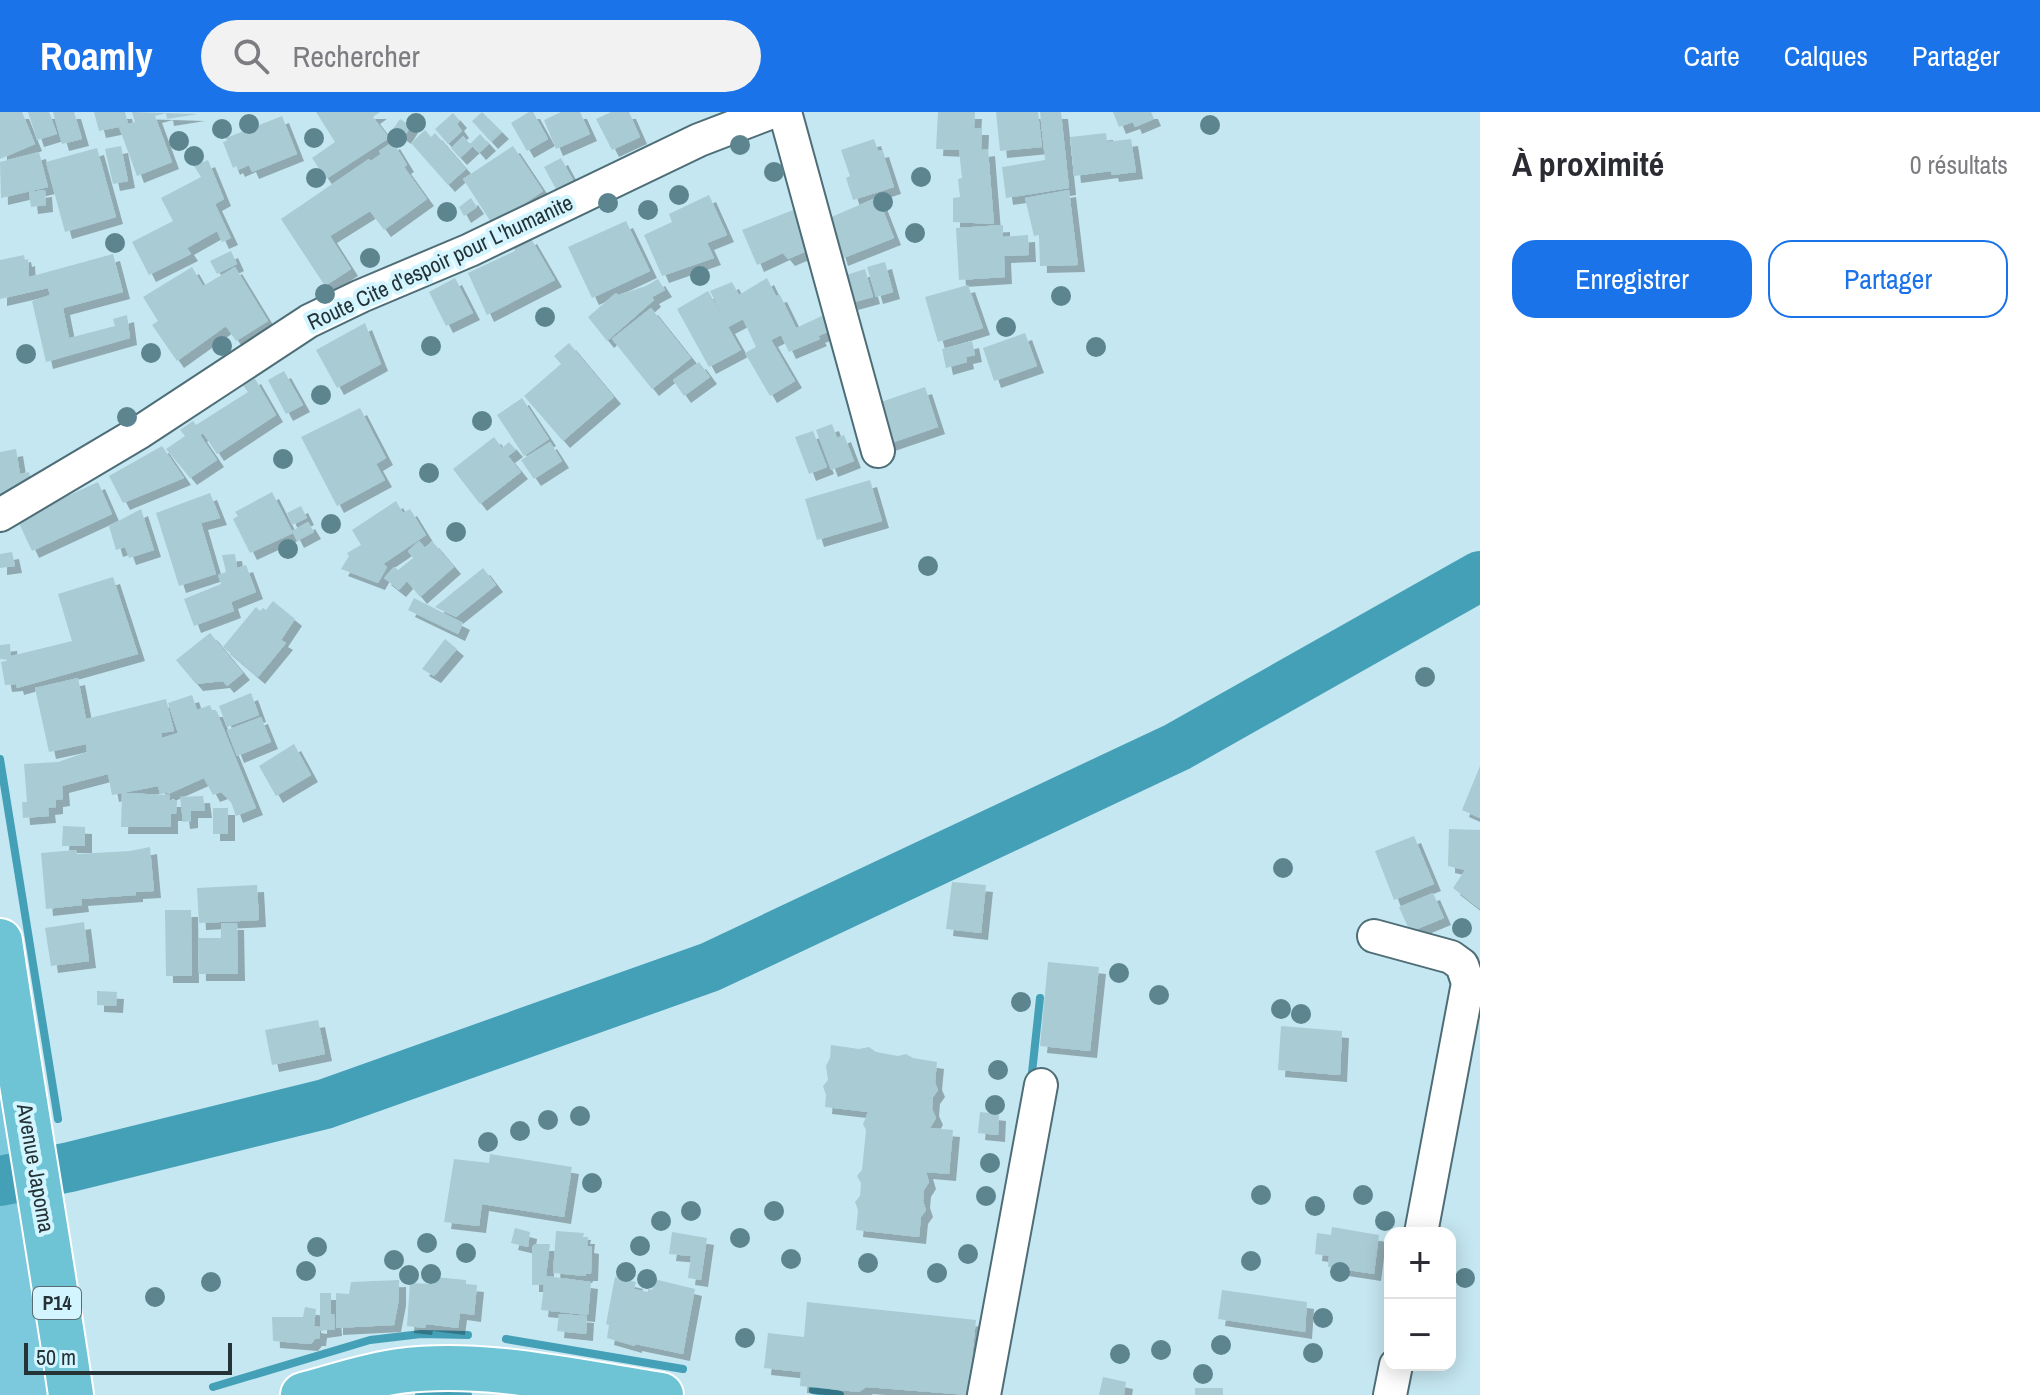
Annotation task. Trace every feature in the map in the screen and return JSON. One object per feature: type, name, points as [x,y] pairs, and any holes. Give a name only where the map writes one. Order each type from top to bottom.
[{"type":"main road","name":"Avenue Japoma","points":[[0,941],[20,1130],[44,1210],[71,1395]]},
{"type":"main road","points":[[303,1395],[396,1371],[444,1367],[492,1370],[587,1389],[661,1395]]},
{"type":"street","name":"Route Cite d'espoir pour L'humanite","points":[[0,515],[140,432],[309,321],[470,250],[699,140],[772,112]]},
{"type":"street","points":[[785,112],[878,451]]},
{"type":"street","points":[[1374,936],[1451,957],[1462,965],[1468,983],[1422,1227]]},
{"type":"street","points":[[984,1395],[1041,1085]]},
{"type":"street","points":[[1390,1395],[1395,1371]]},
{"type":"shaded area","points":[[4,1098],[55,1395],[0,1395],[0,1099]]},
{"type":"building","points":[[0,112],[22,112],[35,144],[0,159]]},
{"type":"building","points":[[28,112],[49,112],[57,134],[37,140]]},
{"type":"building","points":[[53,112],[74,112],[82,139],[62,144]]},
{"type":"building","points":[[94,112],[125,112],[128,124],[135,122],[132,112],[166,113],[155,116],[172,162],[137,176],[119,127],[99,131]]},
{"type":"building","points":[[316,112],[380,112],[373,117],[389,138],[326,179],[312,158],[335,142]]},
{"type":"building","points":[[482,112],[502,132],[491,142],[472,121]]},
{"type":"building","points":[[533,112],[548,139],[527,151],[511,123]]},
{"type":"building","points":[[561,112],[580,112],[590,134],[556,149],[544,120]]},
{"type":"building","points":[[611,112],[629,112],[640,137],[612,150],[596,119]]},
{"type":"building","points":[[938,112],[975,112],[974,128],[982,128],[981,150],[988,149],[994,224],[953,222],[953,198],[960,197],[958,179],[962,178],[959,150],[936,149]]},
{"type":"building","points":[[996,112],[1038,112],[1042,147],[1000,151]]},
{"type":"building","points":[[1040,112],[1061,112],[1069,188],[1006,198],[1002,167],[1045,160]]},
{"type":"building","points":[[1113,112],[1151,112],[1154,119],[1135,127],[1133,122],[1119,127]]},
{"type":"building","points":[[166,113],[198,114],[167,119]]},
{"type":"building","points":[[453,113],[460,121],[457,124],[462,131],[448,144],[435,129]]},
{"type":"building","points":[[282,116],[297,154],[252,172],[249,165],[238,170],[236,166],[233,168],[223,142],[227,141],[226,138]]},
{"type":"building","points":[[400,119],[411,126],[404,137],[393,129]]},
{"type":"building","points":[[425,130],[431,137],[435,133],[466,169],[448,185],[411,143]]},
{"type":"building","points":[[1106,133],[1107,142],[1131,139],[1136,172],[1112,175],[1111,171],[1074,176],[1070,137]]},
{"type":"building","points":[[480,134],[489,144],[479,153],[473,146],[460,158],[451,148],[463,136],[470,144]]},
{"type":"building","points":[[874,139],[878,151],[882,150],[894,187],[853,200],[846,178],[850,176],[841,150]]},
{"type":"building","points":[[393,142],[407,165],[404,167],[427,199],[384,230],[370,211],[330,236],[351,269],[325,286],[281,219],[369,159],[371,161]]},
{"type":"building","points":[[121,146],[128,181],[113,184],[105,149]]},
{"type":"building","points":[[513,146],[543,191],[493,225],[463,179]]},
{"type":"building","points":[[97,148],[116,217],[65,232],[46,162]]},
{"type":"building","points":[[39,152],[48,187],[1,198],[0,162]]},
{"type":"building","points":[[561,158],[575,184],[557,191],[544,167]]},
{"type":"building","points":[[208,160],[224,199],[215,204],[231,238],[222,242],[217,231],[187,248],[191,254],[149,275],[132,242],[173,221],[161,198],[201,177],[194,166]]},
{"type":"building","points":[[45,190],[46,205],[31,207],[29,192]]},
{"type":"building","points":[[1069,190],[1078,265],[1040,266],[1039,235],[1034,236],[1025,198]]},
{"type":"building","points":[[709,195],[727,235],[707,243],[714,258],[662,276],[644,235],[672,222],[669,214]]},
{"type":"building","points":[[878,197],[894,238],[841,259],[829,218]]},
{"type":"building","points":[[471,198],[477,207],[464,216],[459,207]]},
{"type":"building","points":[[801,207],[814,248],[788,259],[783,253],[757,265],[742,230]]},
{"type":"building","points":[[626,221],[650,271],[592,298],[568,247]]},
{"type":"building","points":[[1003,225],[1003,237],[1028,235],[1029,255],[1004,256],[1005,277],[959,280],[956,228]]},
{"type":"building","points":[[530,237],[555,280],[487,315],[468,273],[515,251],[514,247]]},
{"type":"building","points":[[231,251],[237,264],[217,274],[210,261]]},
{"type":"building","points":[[113,254],[123,292],[63,308],[69,338],[115,326],[113,319],[127,315],[130,338],[46,362],[32,301],[50,295],[48,288],[0,299],[0,260],[24,255],[25,260],[28,259],[29,277]]},
{"type":"building","points":[[885,262],[893,292],[876,297],[867,267]]},
{"type":"building","points":[[192,267],[203,286],[235,267],[268,321],[236,341],[226,326],[177,361],[152,325],[158,321],[143,297]]},
{"type":"building","points":[[865,269],[873,297],[851,303],[843,276]]},
{"type":"building","points":[[455,278],[473,313],[446,326],[429,292]]},
{"type":"building","points":[[767,278],[776,296],[780,295],[796,328],[826,314],[833,330],[789,352],[781,335],[771,340],[795,381],[770,396],[745,353],[756,347],[743,319],[728,327],[741,350],[709,367],[677,309],[708,291],[724,319],[710,291],[732,282],[739,295]]},
{"type":"building","points":[[658,279],[665,290],[652,297],[654,300],[607,341],[588,317],[616,293],[618,295],[646,286]]},
{"type":"building","points":[[968,285],[983,328],[938,342],[925,297]]},
{"type":"building","points":[[651,308],[691,358],[652,389],[612,339]]},
{"type":"building","points":[[365,323],[381,364],[337,388],[316,350]]},
{"type":"building","points":[[1025,333],[1037,366],[994,381],[983,348]]},
{"type":"building","points":[[972,341],[975,355],[966,357],[967,362],[946,368],[942,349]]},
{"type":"building","points":[[569,343],[614,397],[563,441],[524,396],[561,364],[554,356]]},
{"type":"building","points":[[699,362],[710,377],[684,396],[673,380]]},
{"type":"building","points":[[284,371],[303,405],[286,414],[268,380]]},
{"type":"building","points":[[254,377],[276,415],[217,454],[203,433],[200,435],[217,460],[190,478],[166,449],[185,436],[180,430],[193,421],[196,425],[248,392],[242,384]]},
{"type":"building","points":[[925,387],[938,427],[888,444],[875,404]]},
{"type":"building","points":[[522,398],[549,439],[524,456],[497,415]]},
{"type":"building","points":[[360,408],[386,458],[376,464],[385,480],[337,506],[301,437]]},
{"type":"building","points":[[832,424],[837,438],[844,435],[854,461],[831,470],[816,430]]},
{"type":"building","points":[[813,431],[827,467],[809,474],[795,437]]},
{"type":"building","points":[[494,437],[502,448],[509,442],[516,450],[508,456],[521,472],[480,504],[453,469]]},
{"type":"building","points":[[550,442],[562,461],[534,479],[521,460]]},
{"type":"building","points":[[162,446],[184,478],[123,503],[109,476]]},
{"type":"building","points":[[16,449],[20,474],[29,472],[32,484],[0,497],[0,452]]},
{"type":"building","points":[[870,480],[882,521],[817,540],[805,499]]},
{"type":"building","points":[[98,482],[112,514],[32,551],[17,519]]},
{"type":"building","points":[[272,492],[293,533],[250,553],[233,519],[238,516],[235,512]]},
{"type":"building","points":[[210,493],[220,518],[201,523],[216,574],[179,586],[156,513]]},
{"type":"building","points":[[396,501],[403,513],[410,509],[426,535],[383,564],[387,567],[378,583],[341,569],[349,556],[347,553],[361,545],[352,530]]},
{"type":"building","points":[[301,506],[307,518],[292,525],[287,513]]},
{"type":"building","points":[[141,509],[154,550],[129,558],[125,547],[116,550],[109,526]]},
{"type":"building","points":[[308,522],[314,532],[297,541],[292,531]]},
{"type":"building","points":[[419,541],[425,548],[432,541],[454,567],[420,597],[407,581],[399,590],[384,578],[394,567],[398,570],[413,558],[408,551]]},
{"type":"building","points":[[12,552],[15,566],[0,568],[0,554]]},
{"type":"building","points":[[235,554],[237,568],[246,565],[256,592],[231,602],[234,611],[194,626],[184,599],[221,584],[218,575],[226,572],[222,555]]},
{"type":"building","points":[[483,568],[496,585],[456,617],[435,607]]},
{"type":"building","points":[[113,577],[138,654],[17,688],[16,684],[5,685],[1,662],[10,660],[0,659],[0,645],[10,644],[11,656],[72,641],[58,594]]},
{"type":"building","points":[[414,598],[463,623],[458,634],[408,610]]},
{"type":"building","points":[[273,601],[295,619],[281,640],[286,643],[258,677],[223,647],[256,607],[260,611],[263,608],[266,610]]},
{"type":"building","points":[[210,633],[243,673],[227,686],[223,681],[196,684],[176,660]]},
{"type":"building","points":[[445,639],[457,649],[434,676],[422,669]]},
{"type":"building","points":[[78,678],[86,719],[166,699],[174,731],[161,733],[162,738],[178,733],[168,703],[192,695],[197,710],[210,705],[212,710],[216,710],[256,808],[236,816],[231,802],[221,792],[213,795],[204,778],[168,794],[160,794],[158,786],[112,795],[108,774],[62,786],[63,799],[56,800],[56,807],[48,808],[49,816],[23,818],[22,802],[27,802],[24,764],[58,762],[87,752],[86,744],[49,752],[35,688]]},
{"type":"building","points":[[251,693],[259,715],[227,727],[219,706]]},
{"type":"building","points":[[261,717],[271,742],[237,756],[227,730]]},
{"type":"building","points":[[294,744],[311,775],[276,796],[259,766]]},
{"type":"building","points":[[1480,766],[1480,818],[1462,810]]},
{"type":"building","points":[[122,793],[170,795],[169,800],[177,800],[176,814],[171,814],[171,827],[121,827]]},
{"type":"building","points":[[203,796],[205,811],[191,811],[191,821],[183,822],[180,797]]},
{"type":"building","points":[[213,808],[228,808],[228,834],[213,834]]},
{"type":"building","points":[[63,826],[85,827],[85,846],[62,846]]},
{"type":"building","points":[[1449,829],[1480,830],[1480,909],[1453,888],[1465,870],[1448,866]]},
{"type":"building","points":[[1414,836],[1434,884],[1394,900],[1375,851]]},
{"type":"building","points":[[150,847],[154,891],[81,899],[82,905],[46,909],[41,853],[76,850],[77,854]]},
{"type":"building","points":[[952,882],[986,885],[981,933],[946,929]]},
{"type":"building","points":[[257,885],[259,920],[199,923],[197,888]]},
{"type":"building","points":[[1433,893],[1444,918],[1410,932],[1399,907]]},
{"type":"building","points":[[165,910],[191,910],[192,976],[166,976]]},
{"type":"building","points":[[84,922],[89,961],[51,966],[45,928]]},
{"type":"building","points":[[221,923],[237,923],[238,974],[199,974],[198,938],[221,938]]},
{"type":"building","points":[[1048,962],[1099,967],[1090,1051],[1040,1046]]},
{"type":"building","points":[[97,991],[117,992],[116,1006],[97,1005]]},
{"type":"building","points":[[318,1020],[325,1054],[272,1065],[265,1030]]},
{"type":"building","points":[[1281,1026],[1342,1031],[1340,1075],[1278,1070]]},
{"type":"building","points":[[831,1045],[859,1049],[869,1047],[876,1052],[898,1056],[906,1054],[937,1062],[935,1083],[938,1090],[933,1097],[932,1109],[936,1118],[930,1128],[953,1130],[949,1174],[926,1172],[929,1182],[923,1201],[926,1210],[921,1217],[919,1237],[856,1230],[858,1210],[855,1202],[860,1196],[861,1183],[857,1176],[862,1170],[866,1130],[863,1124],[868,1112],[825,1107],[823,1086],[828,1080],[826,1066]]},
{"type":"building","points":[[980,1112],[999,1114],[998,1135],[978,1133]]},
{"type":"building","points":[[490,1154],[572,1167],[564,1217],[482,1204],[479,1226],[444,1222],[454,1159],[489,1163]]},
{"type":"building","points":[[1332,1227],[1379,1235],[1374,1274],[1328,1267],[1329,1256],[1315,1254],[1317,1233],[1331,1235]]},
{"type":"building","points":[[515,1228],[530,1232],[528,1247],[511,1243]]},
{"type":"building","points":[[556,1231],[584,1233],[583,1237],[588,1237],[587,1246],[592,1247],[591,1274],[553,1273]]},
{"type":"building","points":[[672,1232],[707,1238],[701,1280],[688,1278],[691,1256],[669,1254]]},
{"type":"building","points":[[535,1244],[550,1244],[546,1276],[591,1282],[588,1315],[541,1310],[544,1285],[532,1285],[532,1247]]},
{"type":"building","points":[[435,1277],[466,1280],[466,1284],[477,1285],[474,1315],[460,1313],[458,1328],[426,1324],[425,1328],[407,1326],[410,1283],[434,1284]]},
{"type":"building","points":[[615,1277],[636,1282],[634,1289],[648,1292],[648,1289],[652,1290],[654,1279],[695,1289],[683,1354],[607,1338],[609,1325],[606,1324]]},
{"type":"building","points":[[399,1280],[394,1325],[336,1328],[336,1293],[349,1294],[351,1282]]},
{"type":"building","points":[[1222,1290],[1307,1302],[1305,1332],[1218,1319]]},
{"type":"building","points":[[320,1293],[331,1293],[335,1329],[320,1331],[319,1339],[311,1344],[273,1341],[272,1317],[303,1317],[305,1307],[316,1309],[314,1326],[320,1327]]},
{"type":"building","points":[[807,1302],[976,1320],[968,1395],[866,1387],[859,1392],[800,1386],[801,1372],[764,1368],[768,1333],[804,1337]]},
{"type":"building","points":[[559,1314],[587,1316],[586,1334],[557,1331]]},
{"type":"building","points":[[1103,1377],[1126,1382],[1124,1395],[1099,1395]]},
{"type":"building","points":[[1195,1388],[1223,1388],[1223,1395],[1195,1395]]},
{"type":"waterway","points":[[0,1181],[70,1167],[325,1104],[710,967],[1177,747],[1480,576]]},
{"type":"waterway","points":[[0,759],[58,1119]]},
{"type":"waterway","points":[[1031,1082],[1040,998]]},
{"type":"waterway","points":[[213,1387],[370,1340],[421,1334],[468,1335]]},
{"type":"waterway","points":[[506,1339],[683,1369]]},
{"type":"waterway","points":[[813,1390],[840,1395]]},
{"type":"waterway","points":[[419,1395],[468,1395]]}]
